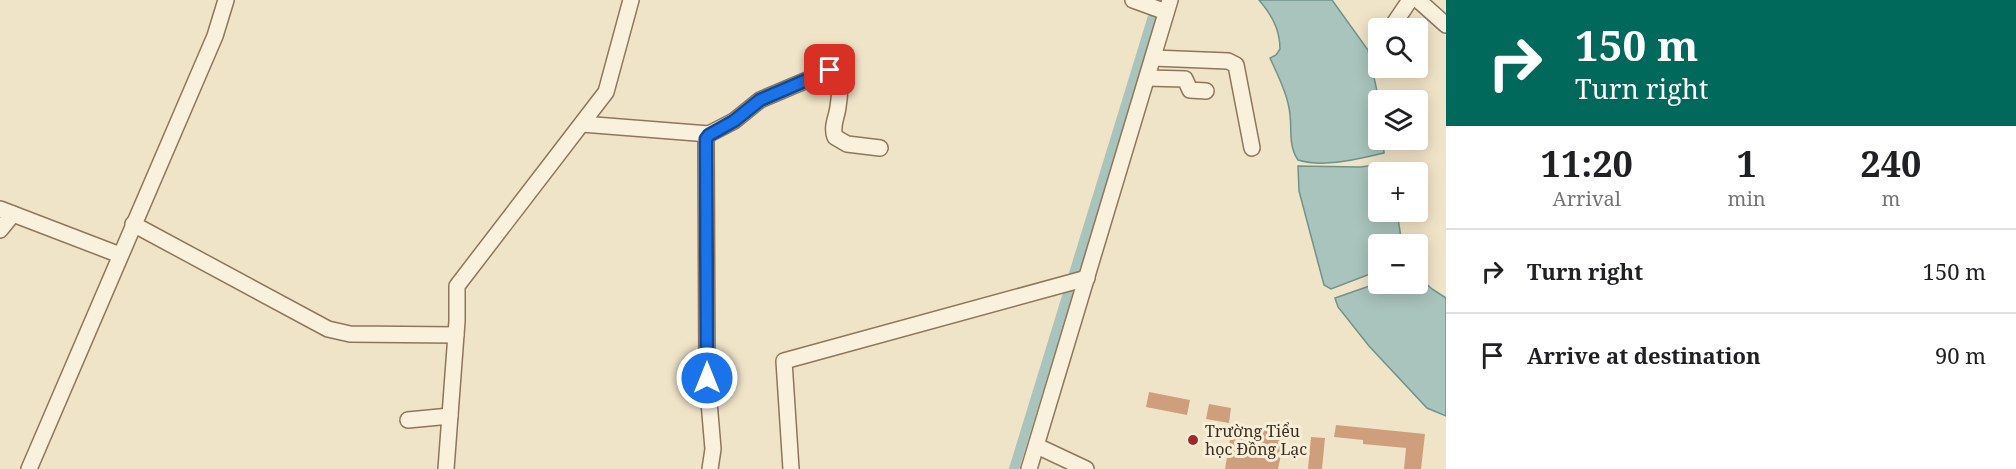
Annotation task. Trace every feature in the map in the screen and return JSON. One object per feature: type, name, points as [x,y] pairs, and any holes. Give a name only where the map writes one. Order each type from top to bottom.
[{"type":"street","points":[[28,469],[215,36],[226,0]]},
{"type":"street","points":[[446,469],[456,335],[457,286],[606,92],[631,0]]},
{"type":"street","points":[[1029,469],[1153,58],[1161,7],[1132,0]]},
{"type":"street","points":[[1398,18],[1410,0]]},
{"type":"street","points":[[1418,0],[1446,25]]},
{"type":"street","points":[[1153,58],[1228,61],[1236,65],[1252,148]]},
{"type":"street","points":[[710,469],[713,449],[707,378],[706,139],[734,121],[760,100],[825,72],[836,70],[840,82],[833,128],[835,137],[847,144],[880,148]]},
{"type":"street","points":[[1147,78],[1185,79],[1190,90],[1206,91]]},
{"type":"street","points":[[582,124],[709,135]]},
{"type":"street","points":[[0,230],[7,212],[120,255]]},
{"type":"street","points":[[134,224],[328,328],[350,334],[456,335]]},
{"type":"street","points":[[791,469],[784,361],[1087,278]]},
{"type":"street","points":[[408,420],[450,416]]},
{"type":"street","points":[[1037,446],[1086,469]]},
{"type":"water","points":[[1259,0],[1332,0],[1368,50],[1368,78],[1374,78],[1377,90],[1368,90],[1368,150],[1384,150],[1384,153],[1330,163],[1298,160],[1291,141],[1288,101],[1270,58],[1280,49],[1277,28]]},
{"type":"water","points":[[1298,166],[1368,166],[1368,222],[1399,222],[1400,234],[1368,234],[1368,275],[1331,289],[1324,285],[1299,191]]},
{"type":"water","points":[[1428,285],[1446,298],[1446,416],[1427,408],[1369,346],[1338,307],[1335,298],[1368,286],[1368,294],[1428,294]]},
{"type":"building","points":[[1149,392],[1190,400],[1187,415],[1146,407]]},
{"type":"building","points":[[1209,404],[1231,408],[1229,423],[1206,419]]},
{"type":"building","points":[[1336,425],[1425,434],[1421,469],[1404,469],[1406,448],[1363,444],[1363,440],[1334,437]]},
{"type":"building","points":[[1259,426],[1286,431],[1278,469],[1225,469],[1232,428],[1258,433]]},
{"type":"building","points":[[1311,437],[1325,438],[1322,469],[1308,469]]},
{"type":"waterway","points":[[1014,469],[1158,0]]},
{"type":"place","name":"Trường Tiểu học Đồng Lạc","points":[[1193,440]]},
{"type":"route","points":[[707,378],[706,139],[770,94],[830,70]]}]
